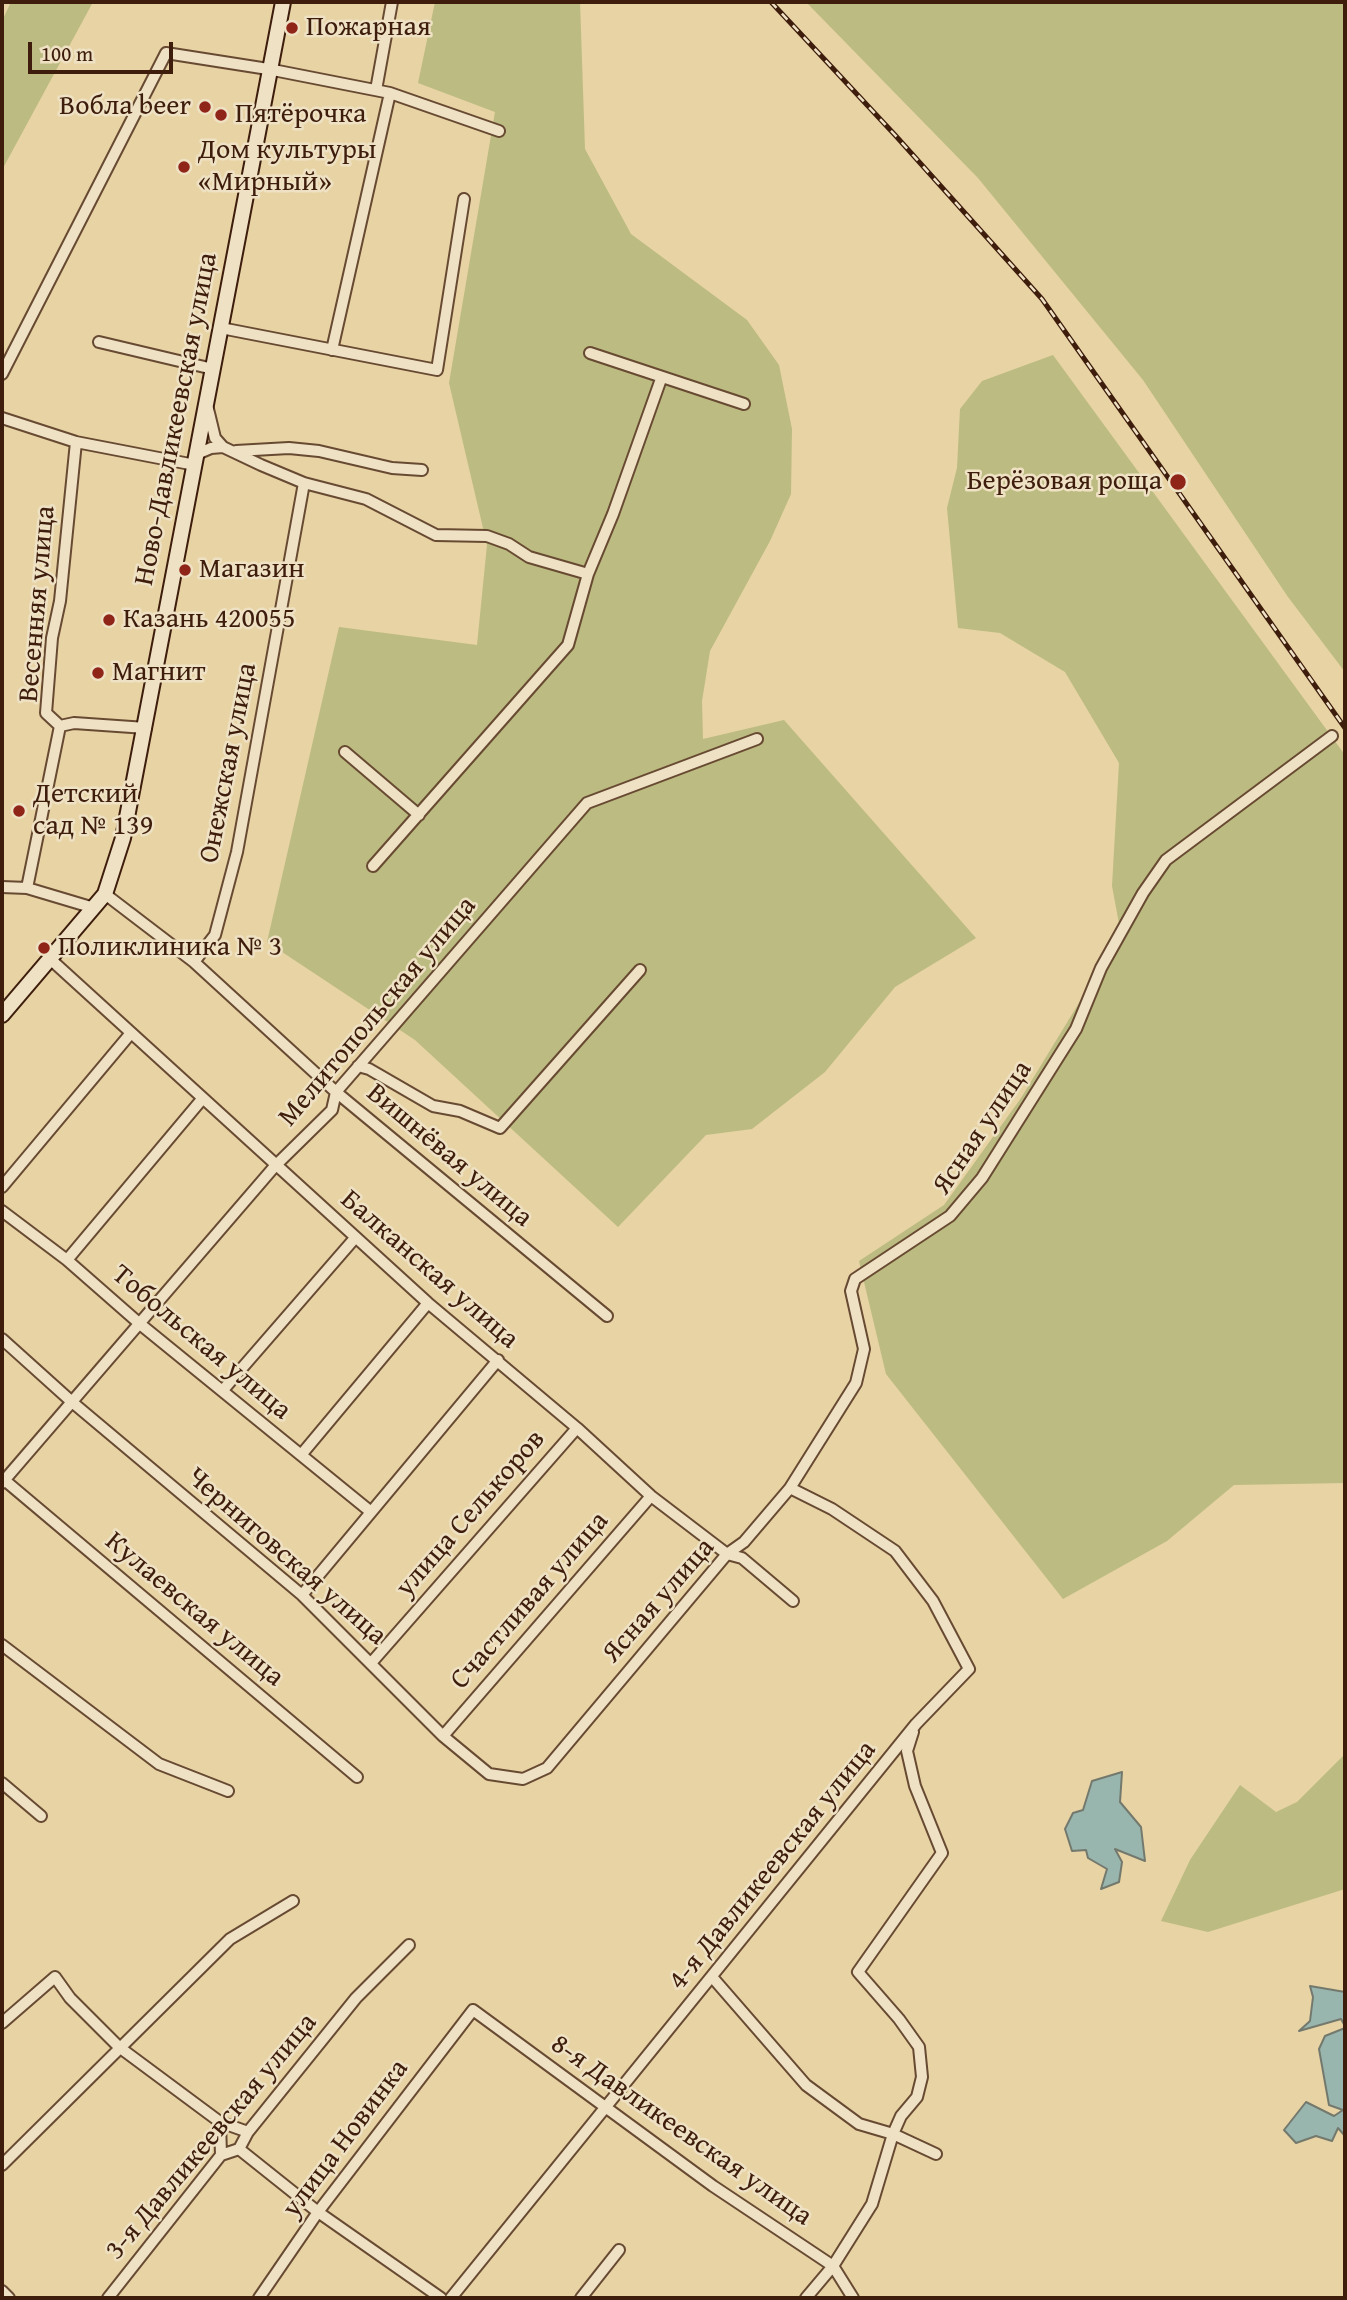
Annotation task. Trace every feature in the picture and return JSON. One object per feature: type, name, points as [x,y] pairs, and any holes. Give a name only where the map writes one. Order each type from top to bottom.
[{"type":"street","name":"Ново-Давликеевская улица","points":[[2,1015],[48,957],[104,894],[123,838],[146,728],[173,565],[196,460],[268,69],[283,2]]},
{"type":"street","points":[[376,90],[392,2]]},
{"type":"street","points":[[2,374],[166,54],[268,69],[390,93],[499,131]]},
{"type":"street","points":[[332,350],[390,93]]},
{"type":"street","points":[[221,328],[437,370],[464,199]]},
{"type":"street","points":[[99,342],[213,369]]},
{"type":"street","points":[[590,353],[661,379],[744,404]]},
{"type":"street","points":[[373,866],[568,645],[588,574],[613,514],[661,379]]},
{"type":"street","points":[[207,403],[211,426],[228,449],[304,483],[366,499],[436,535],[487,536],[509,544],[529,557],[588,574]]},
{"type":"street","points":[[2,418],[76,442],[196,460],[211,448],[289,447],[320,451],[392,468],[422,470]]},
{"type":"street","name":"Весенняя улица","points":[[27,888],[60,726],[46,713],[52,638],[60,601],[76,442]]},
{"type":"street","name":"Онежская улица","points":[[194,962],[215,935],[237,852],[304,483]]},
{"type":"street","points":[[60,726],[74,723],[146,728]]},
{"type":"street","name":"Ясная улица","points":[[547,1768],[727,1554],[744,1542],[790,1488],[856,1382],[864,1349],[851,1291],[855,1279],[950,1216],[982,1178],[1076,1028],[1101,968],[1143,893],[1167,860],[1332,736]]},
{"type":"street","name":"Мелитопольская улица","points":[[3,1481],[275,1166],[332,1110],[336,1092],[587,803],[757,739]]},
{"type":"street","points":[[345,752],[419,815]]},
{"type":"street","points":[[2,887],[27,888],[94,908]]},
{"type":"street","name":"Вишнёвая улица","points":[[104,894],[194,962],[336,1092],[607,1316]]},
{"type":"street","name":"Балканская улица","points":[[48,957],[355,1238],[577,1428],[651,1496],[727,1554],[742,1558],[793,1601]]},
{"type":"street","points":[[358,1066],[369,1069],[433,1106],[460,1111],[500,1128],[640,970]]},
{"type":"street","points":[[2,1186],[131,1033]]},
{"type":"street","points":[[67,1260],[203,1098]]},
{"type":"street","name":"Тобольская улица","points":[[2,1211],[67,1260],[140,1324],[370,1513]]},
{"type":"street","points":[[223,1390],[355,1238]]},
{"type":"street","points":[[301,1455],[428,1303]]},
{"type":"street","name":"Черниговская улица","points":[[2,1339],[72,1402],[302,1595],[372,1662],[443,1736],[489,1774],[523,1779],[547,1768]]},
{"type":"street","points":[[302,1595],[498,1360]]},
{"type":"street","name":"улица Селькоров","points":[[372,1662],[577,1428]]},
{"type":"street","name":"Кулаевская улица","points":[[3,1481],[357,1777]]},
{"type":"street","name":"4-я Давликеевская улица","points":[[451,2298],[713,1978],[916,1724],[969,1669],[933,1601],[895,1551],[832,1509],[790,1488]]},
{"type":"street","name":"Счастливая улица","points":[[443,1736],[651,1496]]},
{"type":"street","points":[[2,1645],[159,1763],[228,1791]]},
{"type":"street","points":[[806,2298],[833,2266],[872,2204],[892,2133],[901,2116],[917,2097],[922,2077],[919,2047],[900,2019],[858,1972],[942,1853],[915,1786],[907,1751],[916,1724]]},
{"type":"street","points":[[2,1783],[41,1816]]},
{"type":"street","points":[[2,2165],[230,1939],[293,1901]]},
{"type":"street","name":"3-я Давликеевская улица","points":[[108,2298],[221,2155],[239,2149],[248,2132],[356,1998],[408,1945]]},
{"type":"street","points":[[2,2023],[55,1977],[70,1998],[119,2047],[220,2122],[248,2132]]},
{"type":"street","points":[[713,1978],[806,2085],[859,2124],[892,2133],[936,2154]]},
{"type":"street","name":"8-я Давликеевская улица","points":[[473,2010],[606,2109],[833,2266],[853,2298]]},
{"type":"street","name":"улица Новинка","points":[[259,2298],[318,2212],[473,2010]]},
{"type":"street","points":[[220,2122],[221,2155]]},
{"type":"street","points":[[239,2149],[318,2212],[441,2298]]},
{"type":"street","points":[[581,2298],[619,2250]]},
{"type":"street","points":[[2,2291],[9,2298]]},
{"type":"shaded area","points":[[11,2],[93,2],[2,170],[2,21]]},
{"type":"shaded area","points":[[435,2],[580,2],[585,149],[631,234],[747,320],[779,365],[792,429],[791,494],[770,541],[710,651],[702,701],[703,739],[784,720],[976,938],[895,987],[825,1072],[752,1129],[706,1135],[618,1227],[415,1040],[267,942],[339,627],[477,645],[487,545],[449,383],[495,112],[418,83]]},
{"type":"shaded area","name":"Берёзовая роща","points":[[806,2],[1345,2],[1345,672],[1288,597],[1143,380],[978,178]]},
{"type":"shaded area","points":[[1053,355],[1345,755],[1345,1483],[1234,1485],[1167,1541],[1063,1599],[886,1374],[859,1261],[944,1205],[1021,1098],[1121,934],[1112,886],[1119,763],[1065,672],[1000,633],[958,628],[947,508],[957,468],[960,409],[982,381]]},
{"type":"shaded area","points":[[1345,1754],[1345,1889],[1208,1932],[1161,1921],[1190,1860],[1240,1785],[1276,1812],[1297,1802]]},
{"type":"water","points":[[1122,1772],[1120,1802],[1141,1827],[1145,1861],[1115,1849],[1122,1862],[1119,1882],[1101,1889],[1107,1869],[1088,1858],[1086,1850],[1072,1851],[1065,1829],[1073,1813],[1083,1810],[1092,1781]]},
{"type":"water","points":[[1310,1986],[1345,1992],[1345,2026],[1341,2019],[1299,2031],[1310,2021],[1313,1997]]},
{"type":"water","points":[[1345,2028],[1345,2136],[1338,2128],[1332,2141],[1316,2136],[1296,2143],[1284,2130],[1306,2102],[1334,2116],[1343,2110],[1329,2105],[1319,2049],[1325,2036]]},
{"type":"railway","points":[[771,2],[1042,299],[1345,728]]},
{"type":"place","name":"Пожарная","points":[[292,28]]},
{"type":"place","name":"Вобла beer","points":[[205,107]]},
{"type":"place","name":"Пятёрочка","points":[[221,115]]},
{"type":"place","name":"Дом культуры «Мирный»","points":[[184,167]]},
{"type":"place","name":"Берёзовая роща","points":[[1178,482]]},
{"type":"place","name":"Магазин","points":[[185,570]]},
{"type":"place","name":"Казань 420055","points":[[109,620]]},
{"type":"place","name":"Магнит","points":[[98,673]]},
{"type":"place","name":"Детский сад № 139","points":[[19,811]]},
{"type":"place","name":"Поликлиника № 3","points":[[44,948]]}]
